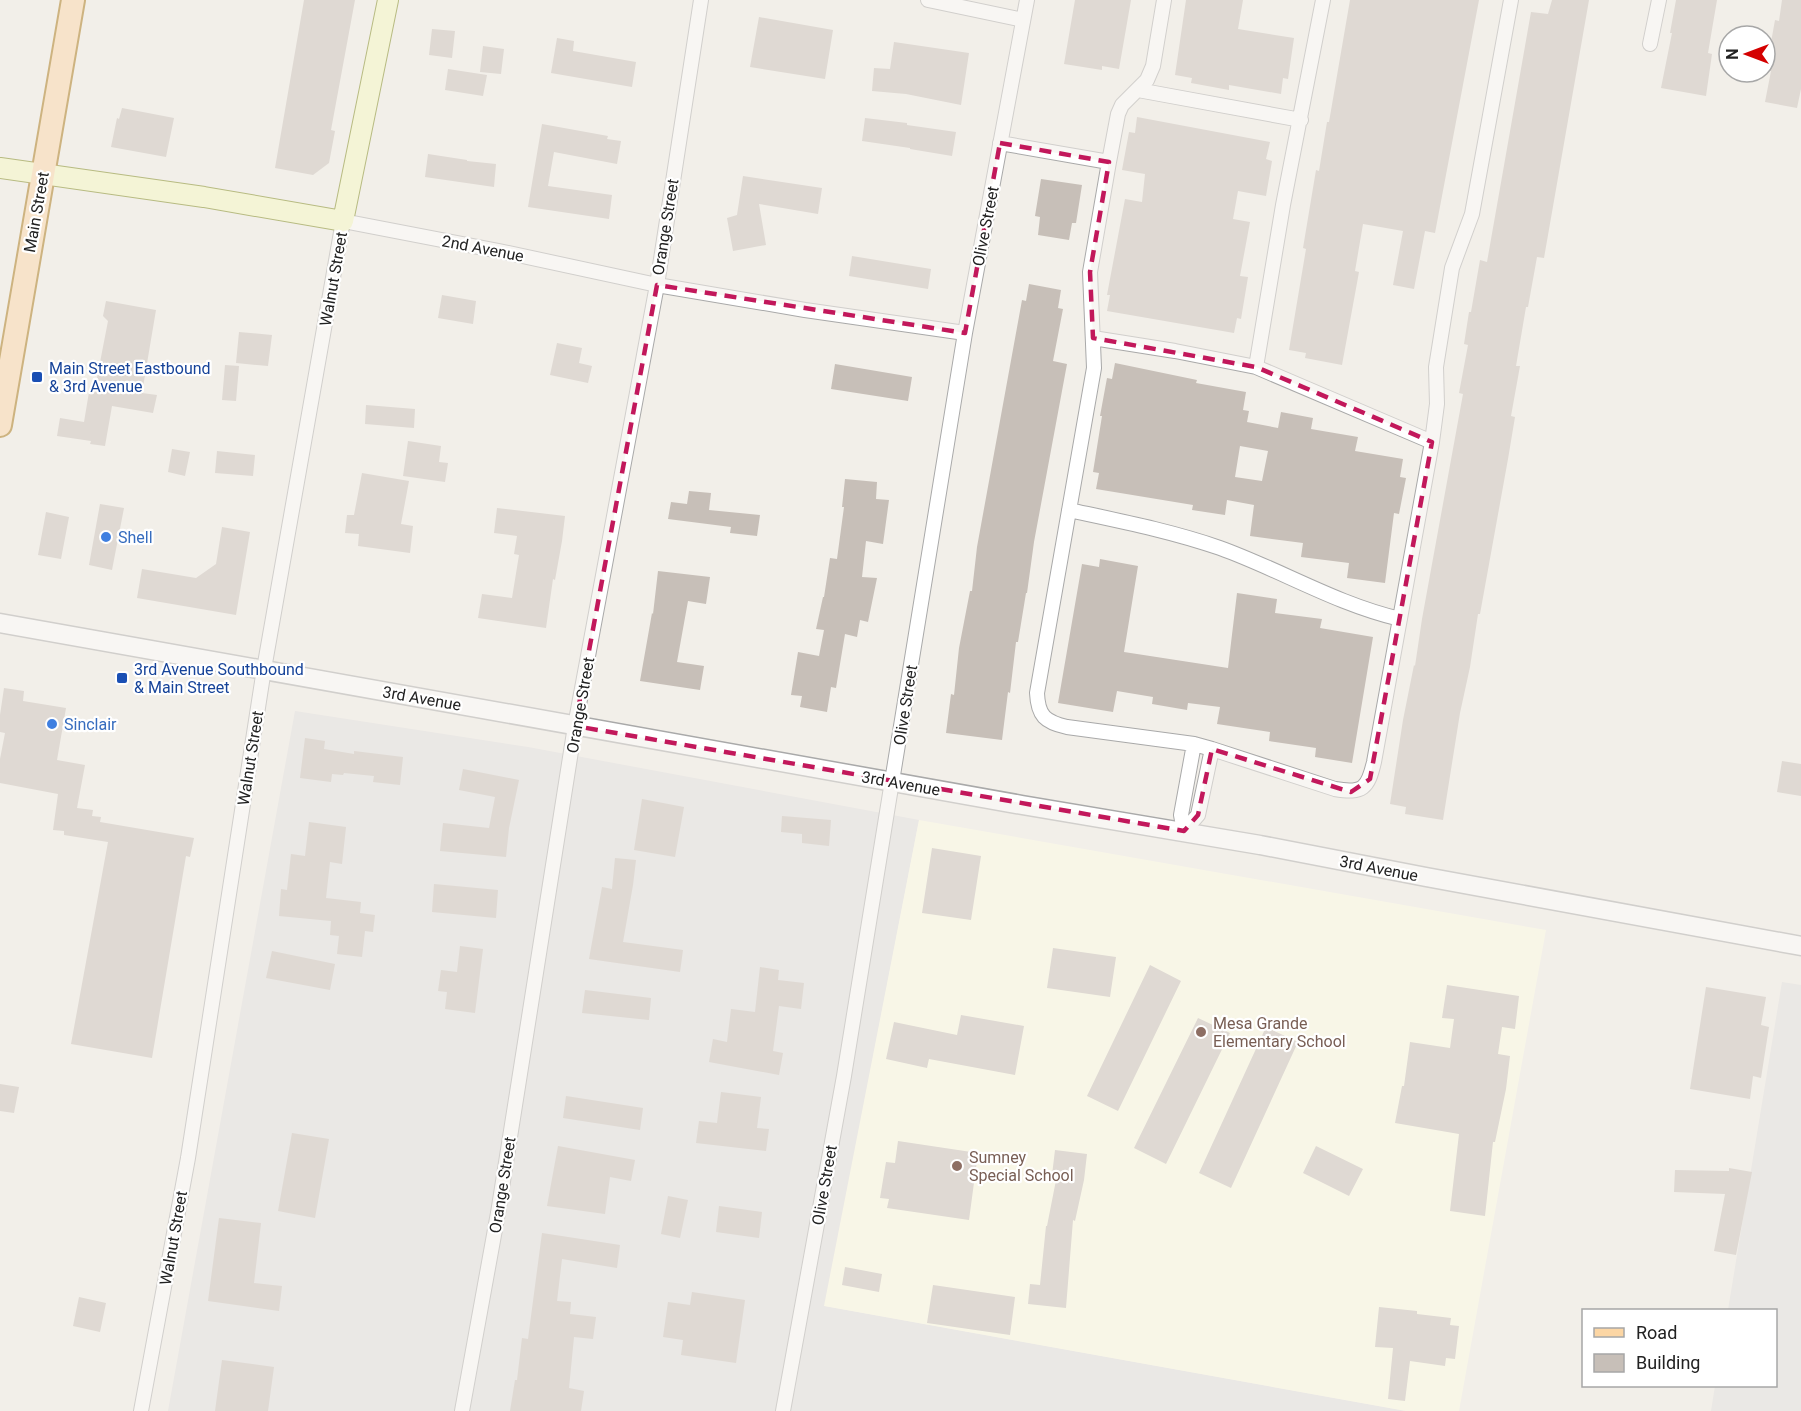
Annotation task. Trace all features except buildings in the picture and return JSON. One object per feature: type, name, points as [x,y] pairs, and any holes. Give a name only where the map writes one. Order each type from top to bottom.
[{"type":"main road","name":"Main Street","points":[[0,425],[73,0]]},
{"type":"main road","name":"Walnut Street","points":[[343,221],[388,0]]},
{"type":"main road","name":"2nd Avenue","points":[[0,168],[204,197],[343,221]]},
{"type":"street","name":"Orange Street","points":[[462,1411],[498,1213],[575,726],[657,285],[701,0]]},
{"type":"street","points":[[928,0],[1023,20]]},
{"type":"street","name":"Olive Street","points":[[783,1411],[844,1076],[965,333],[1027,0]]},
{"type":"street","points":[[1164,0],[1153,66],[1147,80],[1122,105],[1118,114],[1109,162],[1090,272],[1094,368],[1036,693],[1037,706],[1043,717],[1052,724],[1212,748],[1335,789],[1351,792],[1362,788],[1370,779],[1374,762],[1432,442],[1437,404],[1436,367],[1452,268],[1472,214],[1511,0]]},
{"type":"street","points":[[1256,367],[1283,205],[1323,0]]},
{"type":"street","points":[[1650,44],[1659,0]]},
{"type":"street","points":[[1138,90],[1301,120]]},
{"type":"street","points":[[1000,143],[1109,162]]},
{"type":"street","name":"2nd Avenue","points":[[343,221],[499,250],[657,285],[805,310],[965,333]]},
{"type":"street","name":"Walnut Street","points":[[141,1411],[188,1158],[264,669],[343,221]]},
{"type":"street","points":[[1093,338],[1256,367],[1432,442]]},
{"type":"street","points":[[1069,510],[1147,526],[1221,549],[1348,604],[1400,619]]},
{"type":"street","name":"3rd Avenue","points":[[0,623],[575,726],[1185,831],[1801,946]]},
{"type":"street","points":[[1185,831],[1181,814],[1194,744]]},
{"type":"street","points":[[1185,831],[1198,815],[1212,748]]},
{"type":"highlighted area","points":[[1000,143],[1109,162],[1090,272],[1093,338],[1256,367],[1432,442],[1370,779],[1351,792],[1212,749],[1198,815],[1184,831],[575,726],[657,285],[965,333]]},
{"type":"shaded area","points":[[295,711],[528,747],[919,820],[825,1306],[1406,1411],[168,1411]]},
{"type":"shaded area","points":[[919,820],[1546,930],[1459,1411],[1406,1411],[824,1306]]},
{"type":"shaded area","points":[[1782,982],[1801,985],[1801,1411],[1711,1411],[1715,1387],[1777,1387],[1777,1309],[1728,1309]]},
{"type":"place","name":"Main Street Eastbound & 3rd Avenue","points":[[37,377]]},
{"type":"place","name":"Shell","points":[[106,537]]},
{"type":"place","name":"3rd Avenue Southbound & Main Street","points":[[122,678]]},
{"type":"place","name":"Sinclair","points":[[52,724]]},
{"type":"place","name":"Mesa Grande Elementary School","points":[[1201,1032]]},
{"type":"place","name":"Sumney Special School","points":[[957,1166]]}]
